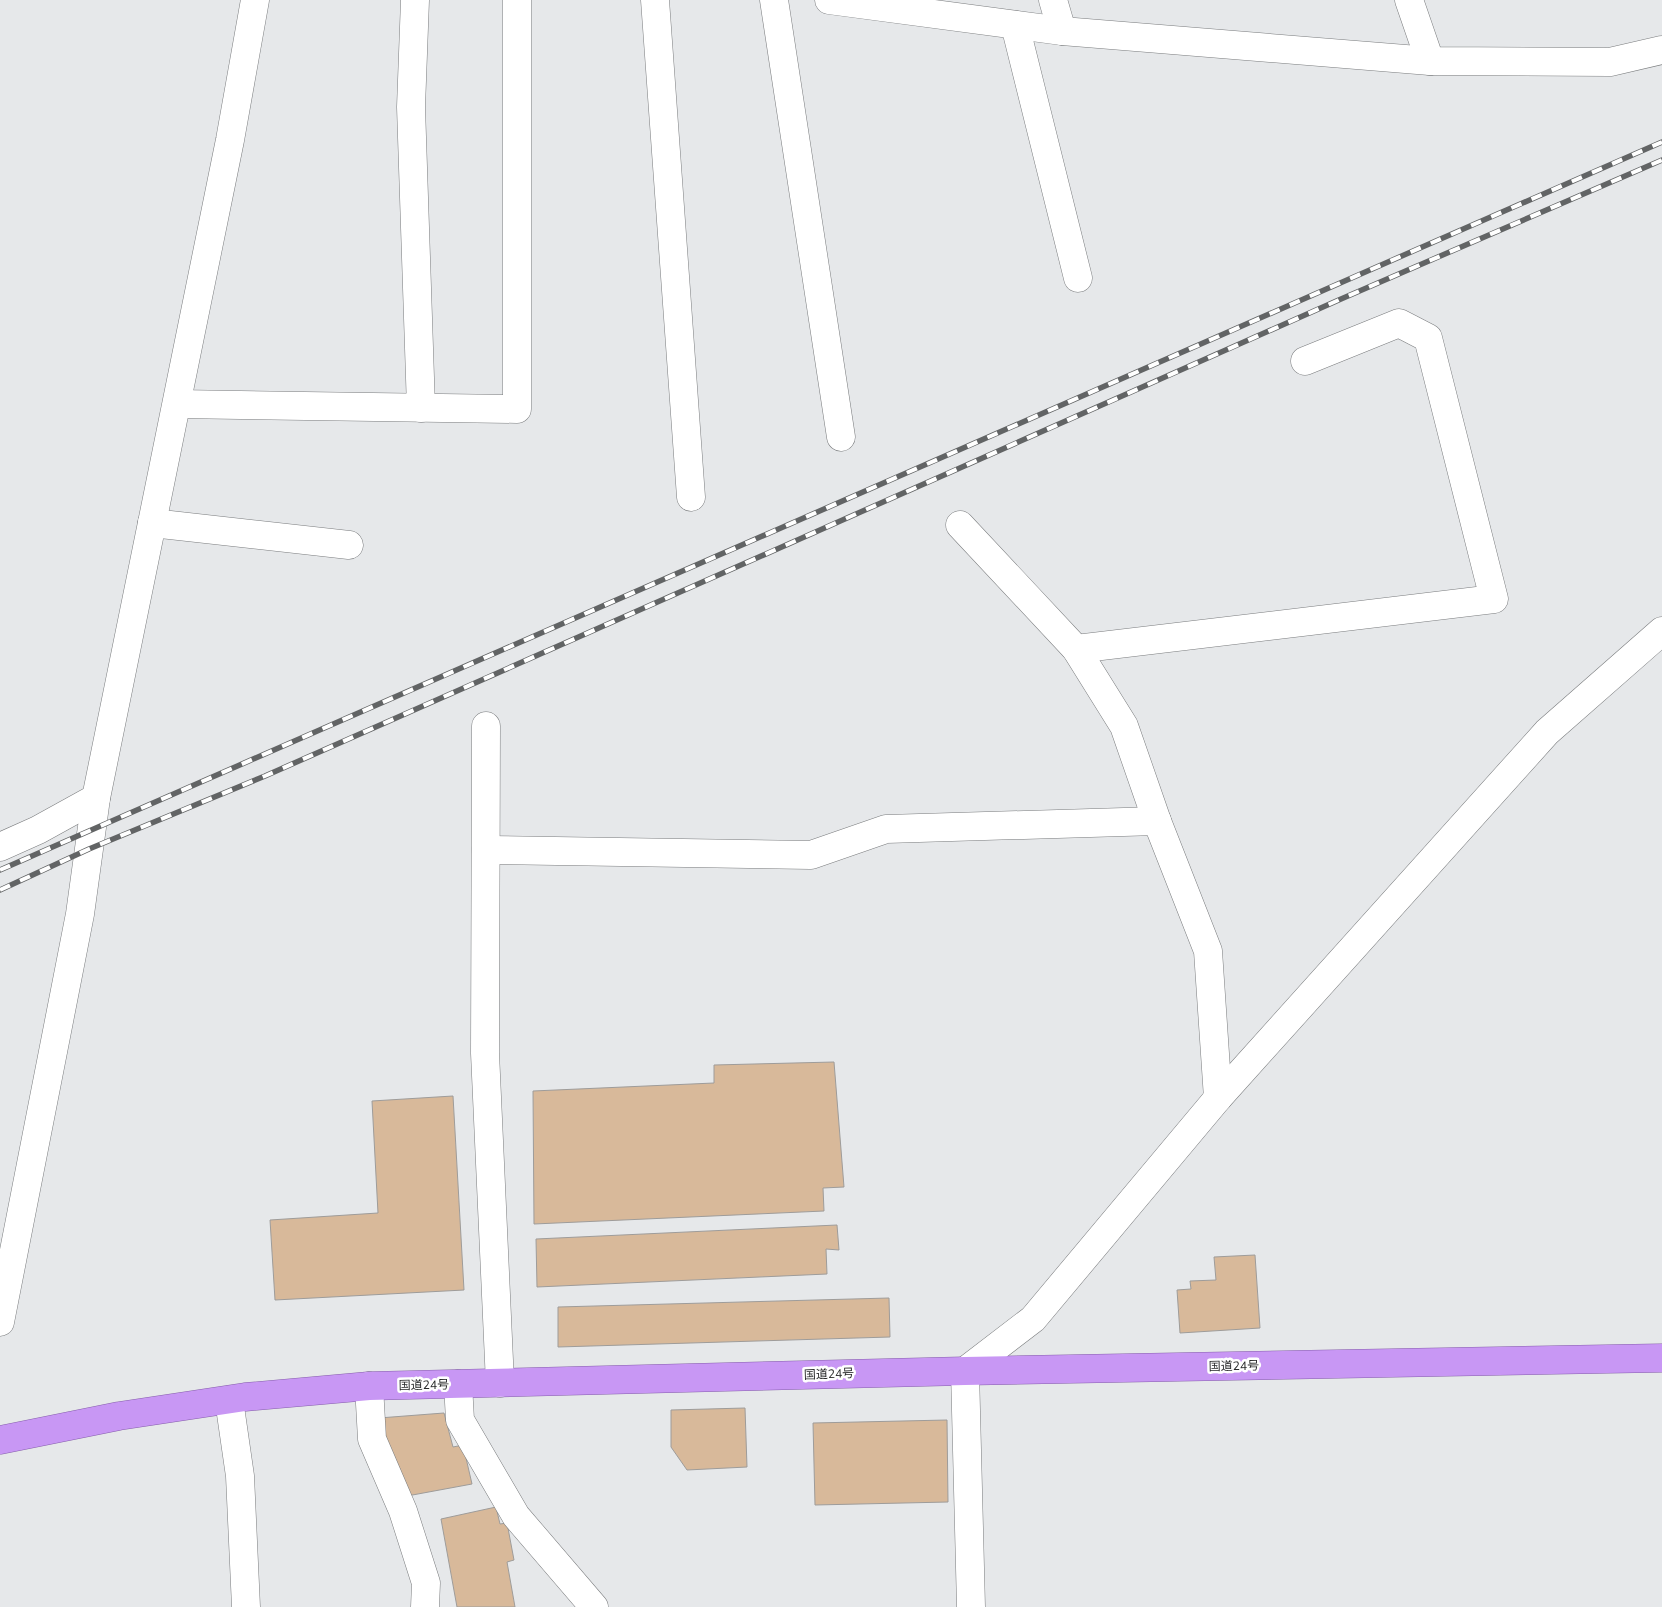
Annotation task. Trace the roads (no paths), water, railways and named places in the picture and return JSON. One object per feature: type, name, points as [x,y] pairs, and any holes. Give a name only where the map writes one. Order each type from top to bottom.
[{"type":"highway","name":"国道24号","points":[[0,1440],[119,1416],[229,1400],[369,1386],[965,1371],[1662,1358]]},
{"type":"street","points":[[0,1322],[80,914],[96,798],[228,150],[255,0]]},
{"type":"street","points":[[415,0],[411,107],[421,408]]},
{"type":"street","points":[[177,404],[517,409],[517,0]]},
{"type":"street","points":[[655,0],[691,497]]},
{"type":"street","points":[[774,0],[842,437]]},
{"type":"street","points":[[829,0],[866,2],[1062,31],[1430,61],[1610,62],[1662,50]]},
{"type":"street","points":[[1053,0],[1062,31]]},
{"type":"street","points":[[1409,0],[1430,61]]},
{"type":"street","points":[[1015,25],[1078,278]]},
{"type":"street","points":[[1076,649],[1494,599],[1428,338],[1398,324],[1305,361]]},
{"type":"street","points":[[152,523],[349,545]]},
{"type":"street","points":[[960,525],[1076,649],[1124,726],[1157,821],[1208,951],[1218,1098]]},
{"type":"street","points":[[971,1607],[965,1371],[1033,1319],[1218,1098],[1547,732],[1662,631]]},
{"type":"street","points":[[486,726],[485,1053],[500,1383]]},
{"type":"street","points":[[0,846],[38,830],[96,798]]},
{"type":"street","points":[[486,850],[811,855],[886,829],[1157,821]]},
{"type":"street","points":[[458,1384],[460,1420],[516,1516],[594,1607]]},
{"type":"street","points":[[369,1386],[372,1438],[406,1520],[426,1583],[425,1607]]},
{"type":"street","points":[[229,1400],[240,1476],[246,1607]]},
{"type":"railway","points":[[0,870],[1662,142]]},
{"type":"railway","points":[[0,890],[89,849],[265,776],[1341,299],[1662,160]]}]
